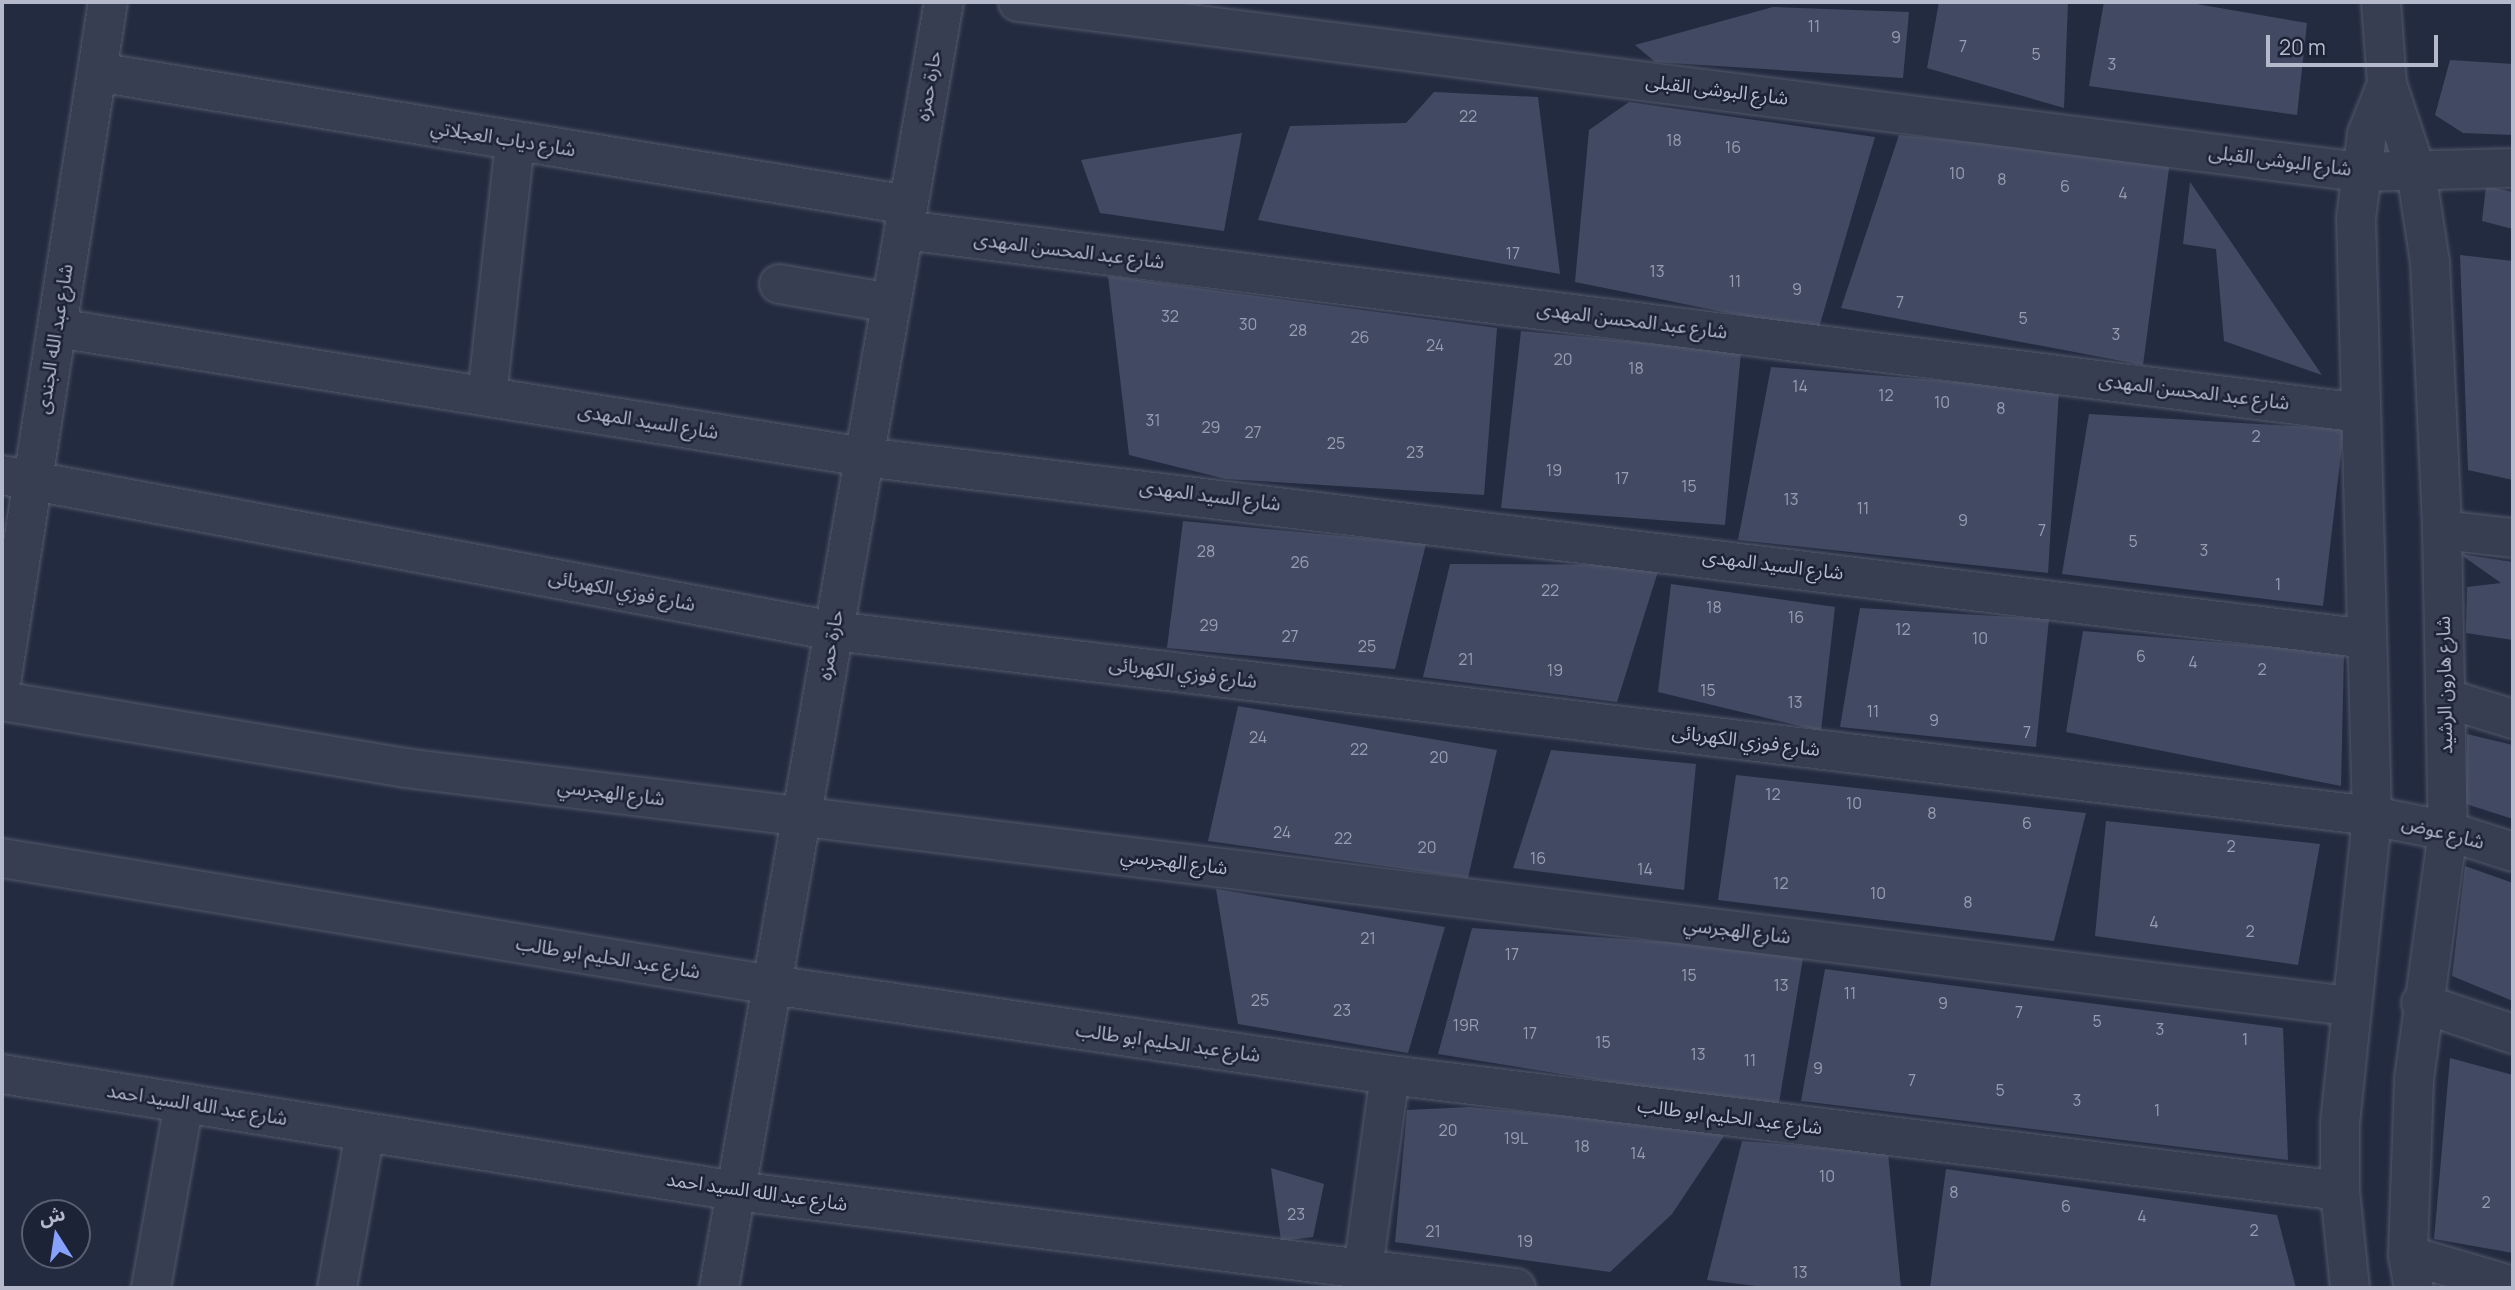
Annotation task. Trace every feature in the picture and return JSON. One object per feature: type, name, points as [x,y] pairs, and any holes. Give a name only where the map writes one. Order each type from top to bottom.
[{"type":"street","name":"شارع عبد الله الجندى","points":[[2,677],[17,477],[57,328],[108,2]]},
{"type":"street","name":"حارة حمزه","points":[[719,1288],[944,2]]},
{"type":"street","name":"شارع البوشى القبلى","points":[[1018,2],[2360,172],[2513,168]]},
{"type":"street","name":"شارع هارون الرشيد","points":[[2381,2],[2387,84],[2416,171],[2430,262],[2442,530],[2448,831],[2421,1003],[2409,1156],[2411,1272]]},
{"type":"street","name":"شارع دياب العجلاتي","points":[[97,72],[515,141],[906,217]]},
{"type":"street","name":"شارع هارون الرشيد","points":[[2350,1288],[2340,1191],[2340,1123],[2349,1006],[2372,816],[2356,218],[2367,134],[2387,84]]},
{"type":"street","points":[[486,396],[515,141]]},
{"type":"street","name":"شارع عبد المحسن المهدى","points":[[906,217],[2360,413]]},
{"type":"street","points":[[779,284],[891,303]]},
{"type":"street","name":"شارع السيد المهدى","points":[[57,328],[864,457],[2367,639]]},
{"type":"street","name":"شارع فوزي الكهربائى","points":[[17,477],[834,631],[2372,816]]},
{"type":"street","points":[[2442,530],[2513,538]]},
{"type":"street","points":[[2445,698],[2513,719]]},
{"type":"street","name":"شارع الهجرسي","points":[[2,701],[405,768],[2349,1006]]},
{"type":"street","name":"شارع عوض","points":[[2372,816],[2448,831],[2513,852]]},
{"type":"street","name":"شارع عبد الحليم ابو طالب","points":[[2,858],[772,985],[1391,1075],[2340,1191]]},
{"type":"street","points":[[2421,1003],[2513,1034]]},
{"type":"street","name":"شارع عبد الله السيد احمد","points":[[2,1074],[736,1191],[1516,1288]]},
{"type":"street","points":[[1363,1269],[1391,1075]]},
{"type":"street","points":[[151,1288],[184,1103]]},
{"type":"street","points":[[337,1288],[366,1132]]},
{"type":"street","points":[[2411,1272],[2513,1286]]},
{"type":"building","points":[[1939,2],[2068,2],[2064,108],[1927,68]]},
{"type":"building","points":[[2104,2],[2185,2],[2307,23],[2297,115],[2089,86]]},
{"type":"building","points":[[1773,7],[1909,12],[1903,78],[1655,62],[1635,45]]},
{"type":"building","points":[[2450,60],[2513,64],[2513,135],[2463,133],[2435,115]]},
{"type":"building","points":[[1434,92],[1538,97],[1560,274],[1258,220],[1290,126],[1406,123]]},
{"type":"building","points":[[1629,102],[1875,137],[1818,331],[1575,282],[1589,130]]},
{"type":"building","points":[[1242,133],[1224,231],[1100,213],[1081,160]]},
{"type":"building","points":[[1899,135],[2170,161],[2143,365],[1841,308]]},
{"type":"building","points":[[2190,182],[2322,375],[2224,341],[2216,249],[2183,244]]},
{"type":"building","points":[[2486,186],[2513,192],[2513,229],[2482,221]]},
{"type":"building","points":[[2460,255],[2513,261],[2513,480],[2468,470]]},
{"type":"building","points":[[1108,276],[1497,328],[1484,495],[1226,479],[1129,455]]},
{"type":"building","points":[[1521,331],[1741,352],[1725,525],[1501,508]]},
{"type":"building","points":[[1771,367],[2059,390],[2048,573],[1738,540]]},
{"type":"building","points":[[2089,414],[2344,429],[2323,606],[2062,574]]},
{"type":"building","points":[[1183,521],[1426,544],[1395,669],[1167,648]]},
{"type":"building","points":[[2460,554],[2513,562],[2513,640],[2466,633],[2467,587],[2501,583]]},
{"type":"building","points":[[1450,564],[1660,565],[1617,702],[1423,677]]},
{"type":"building","points":[[1671,584],[1835,607],[1821,731],[1658,692]]},
{"type":"building","points":[[1860,608],[2049,619],[2036,747],[1840,727]]},
{"type":"building","points":[[2083,631],[2344,653],[2341,786],[2066,732]]},
{"type":"building","points":[[1238,706],[1497,750],[1468,878],[1208,841]]},
{"type":"building","points":[[2467,734],[2513,745],[2513,819],[2466,804]]},
{"type":"building","points":[[1551,750],[1696,764],[1684,890],[1513,868]]},
{"type":"building","points":[[1736,775],[2086,813],[2054,941],[1718,900]]},
{"type":"building","points":[[2106,821],[2320,844],[2298,965],[2095,936]]},
{"type":"building","points":[[2465,866],[2513,883],[2513,1001],[2452,976]]},
{"type":"building","points":[[1216,889],[1445,927],[1408,1053],[1238,1024]]},
{"type":"building","points":[[1472,928],[1804,952],[1778,1109],[1438,1054]]},
{"type":"building","points":[[1825,969],[2283,1028],[2288,1160],[1801,1101]]},
{"type":"building","points":[[2450,1058],[2513,1075],[2513,1253],[2434,1239]]},
{"type":"building","points":[[1469,1107],[1728,1130],[1672,1214],[1610,1272],[1395,1242],[1407,1110]]},
{"type":"building","points":[[1742,1141],[1888,1153],[1901,1288],[1772,1288],[1707,1280]]},
{"type":"building","points":[[1271,1168],[1324,1184],[1313,1237],[1281,1241]]},
{"type":"building","points":[[1946,1169],[2277,1215],[2296,1288],[1930,1288]]}]
